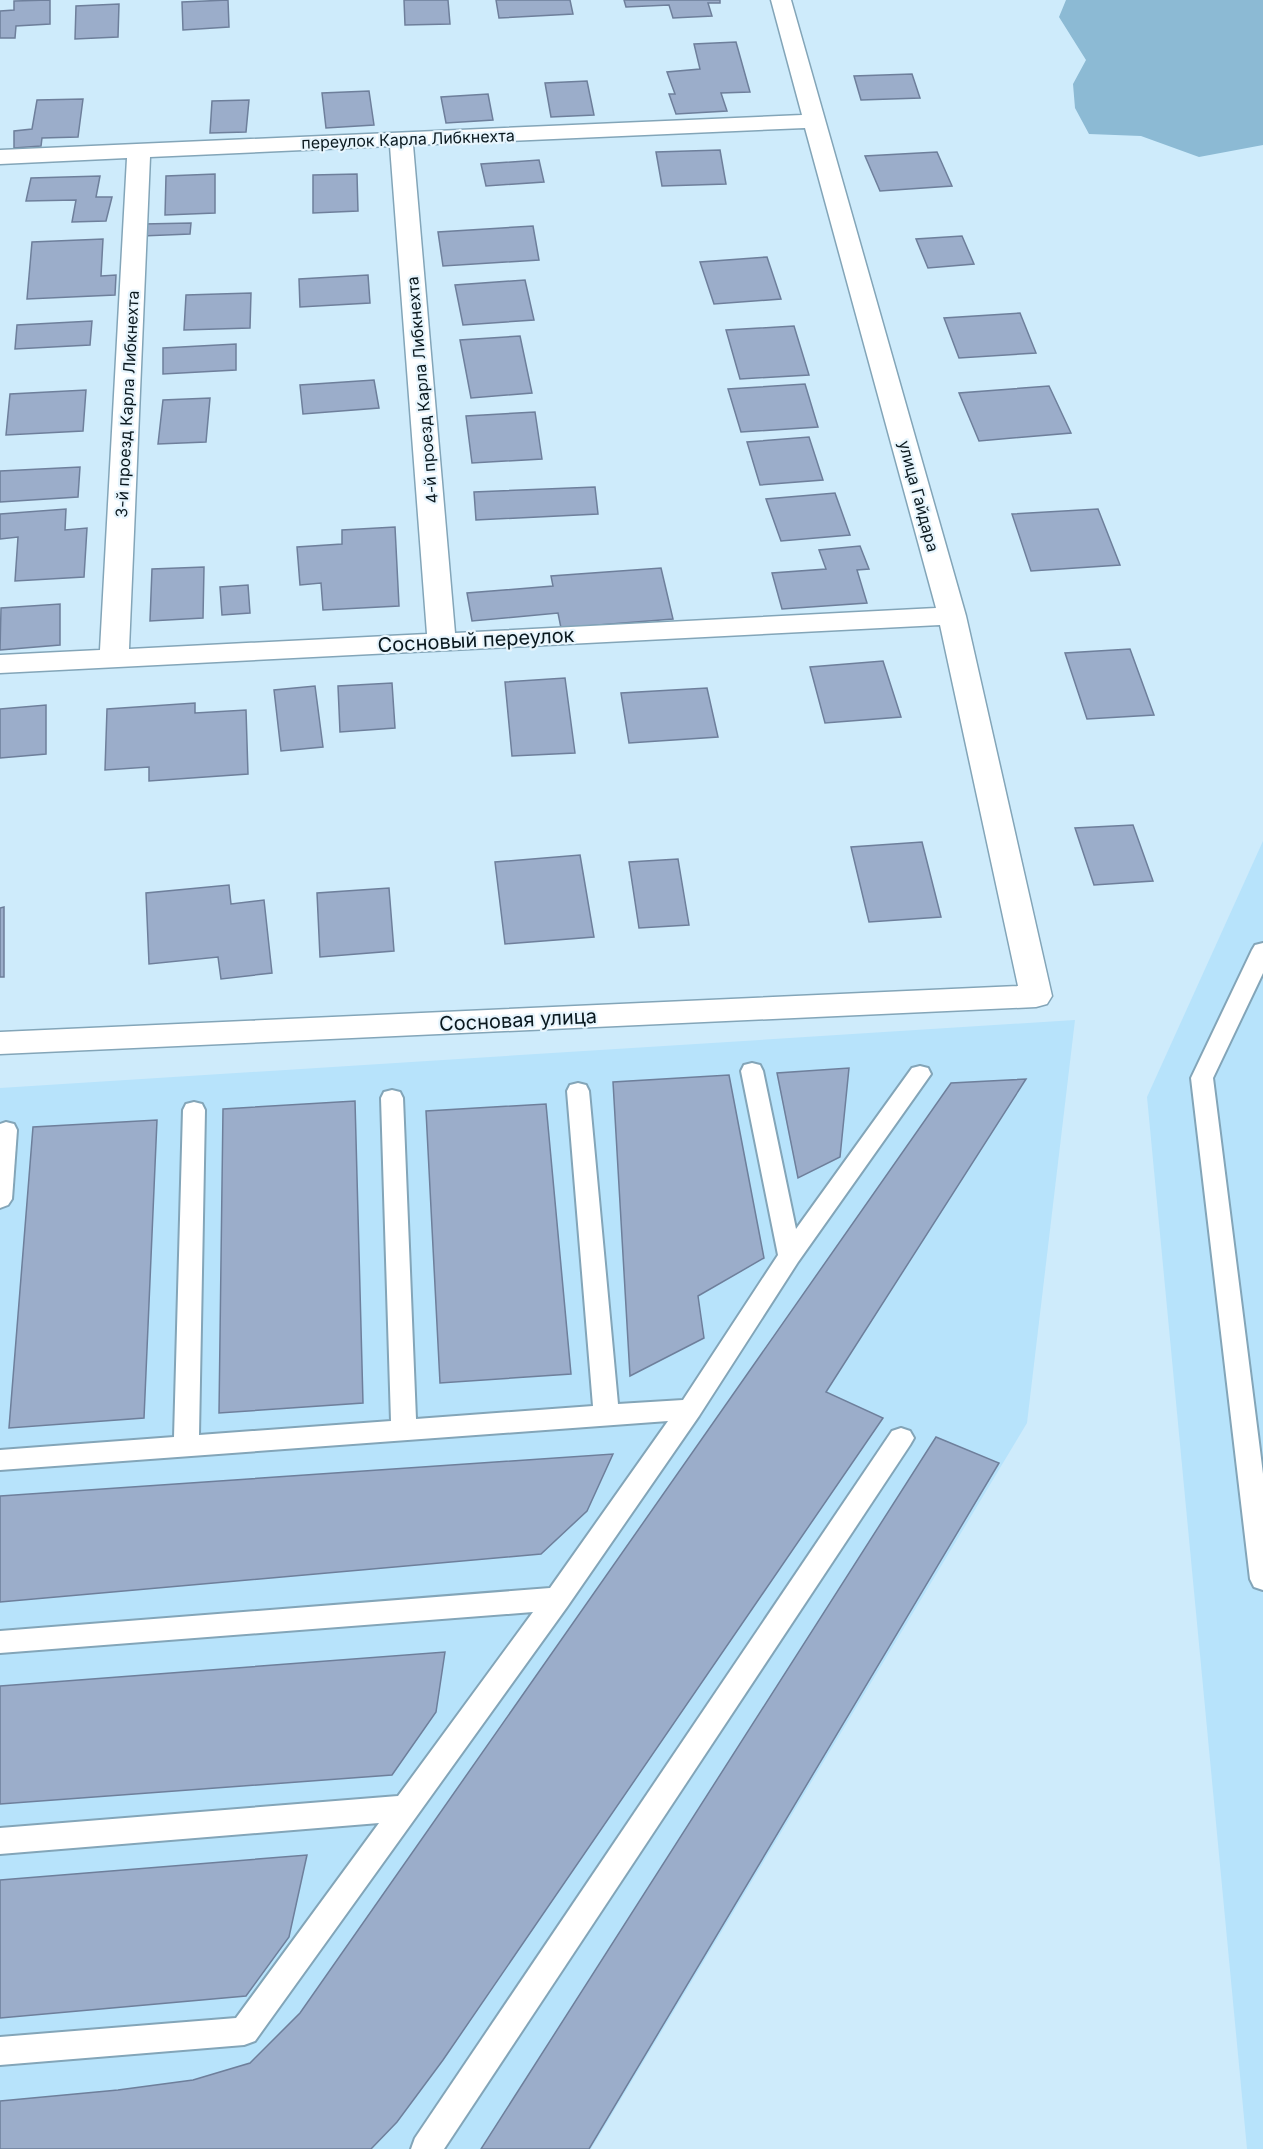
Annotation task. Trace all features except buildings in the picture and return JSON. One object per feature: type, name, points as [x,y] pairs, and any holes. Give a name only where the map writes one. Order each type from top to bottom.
[{"type":"street","name":"улица Гайдара","points":[[782,0],[952,616],[1036,996]]},
{"type":"street","name":"переулок Карла Либкнехта","points":[[0,157],[816,121]]},
{"type":"street","name":"4-й проезд Карла Либкнехта","points":[[401,140],[442,641]]},
{"type":"street","name":"3-й проезд Карла Либкнехта","points":[[114,658],[139,151]]},
{"type":"street","name":"Сосновый переулок","points":[[0,664],[952,616]]},
{"type":"street","name":"Сосновая улица","points":[[0,1043],[1036,996]]},
{"type":"lane","points":[[1263,950],[1202,1078],[1263,1579]]},
{"type":"lane","points":[[752,1071],[790,1256]]},
{"type":"lane","points":[[0,2051],[244,2031],[558,1599],[690,1409],[790,1256],[920,1074]]},
{"type":"lane","points":[[578,1091],[606,1414]]},
{"type":"lane","points":[[392,1098],[404,1430]]},
{"type":"lane","points":[[186,1446],[194,1110]]},
{"type":"lane","points":[[0,1199],[6,1130]]},
{"type":"lane","points":[[0,1460],[690,1409]]},
{"type":"lane","points":[[426,2149],[901,1438]]},
{"type":"lane","points":[[0,1642],[558,1599]]},
{"type":"lane","points":[[0,1841],[404,1808]]},
{"type":"shaded area","points":[[1066,0],[1263,0],[1263,145],[1199,157],[1141,136],[1089,134],[1075,108],[1073,84],[1086,60],[1059,17]]},
{"type":"shaded area","points":[[1263,841],[1263,2149],[1247,2149],[1147,1097]]},
{"type":"shaded area","points":[[1075,1020],[1027,1423],[591,2149],[0,2149],[0,1088]]}]
